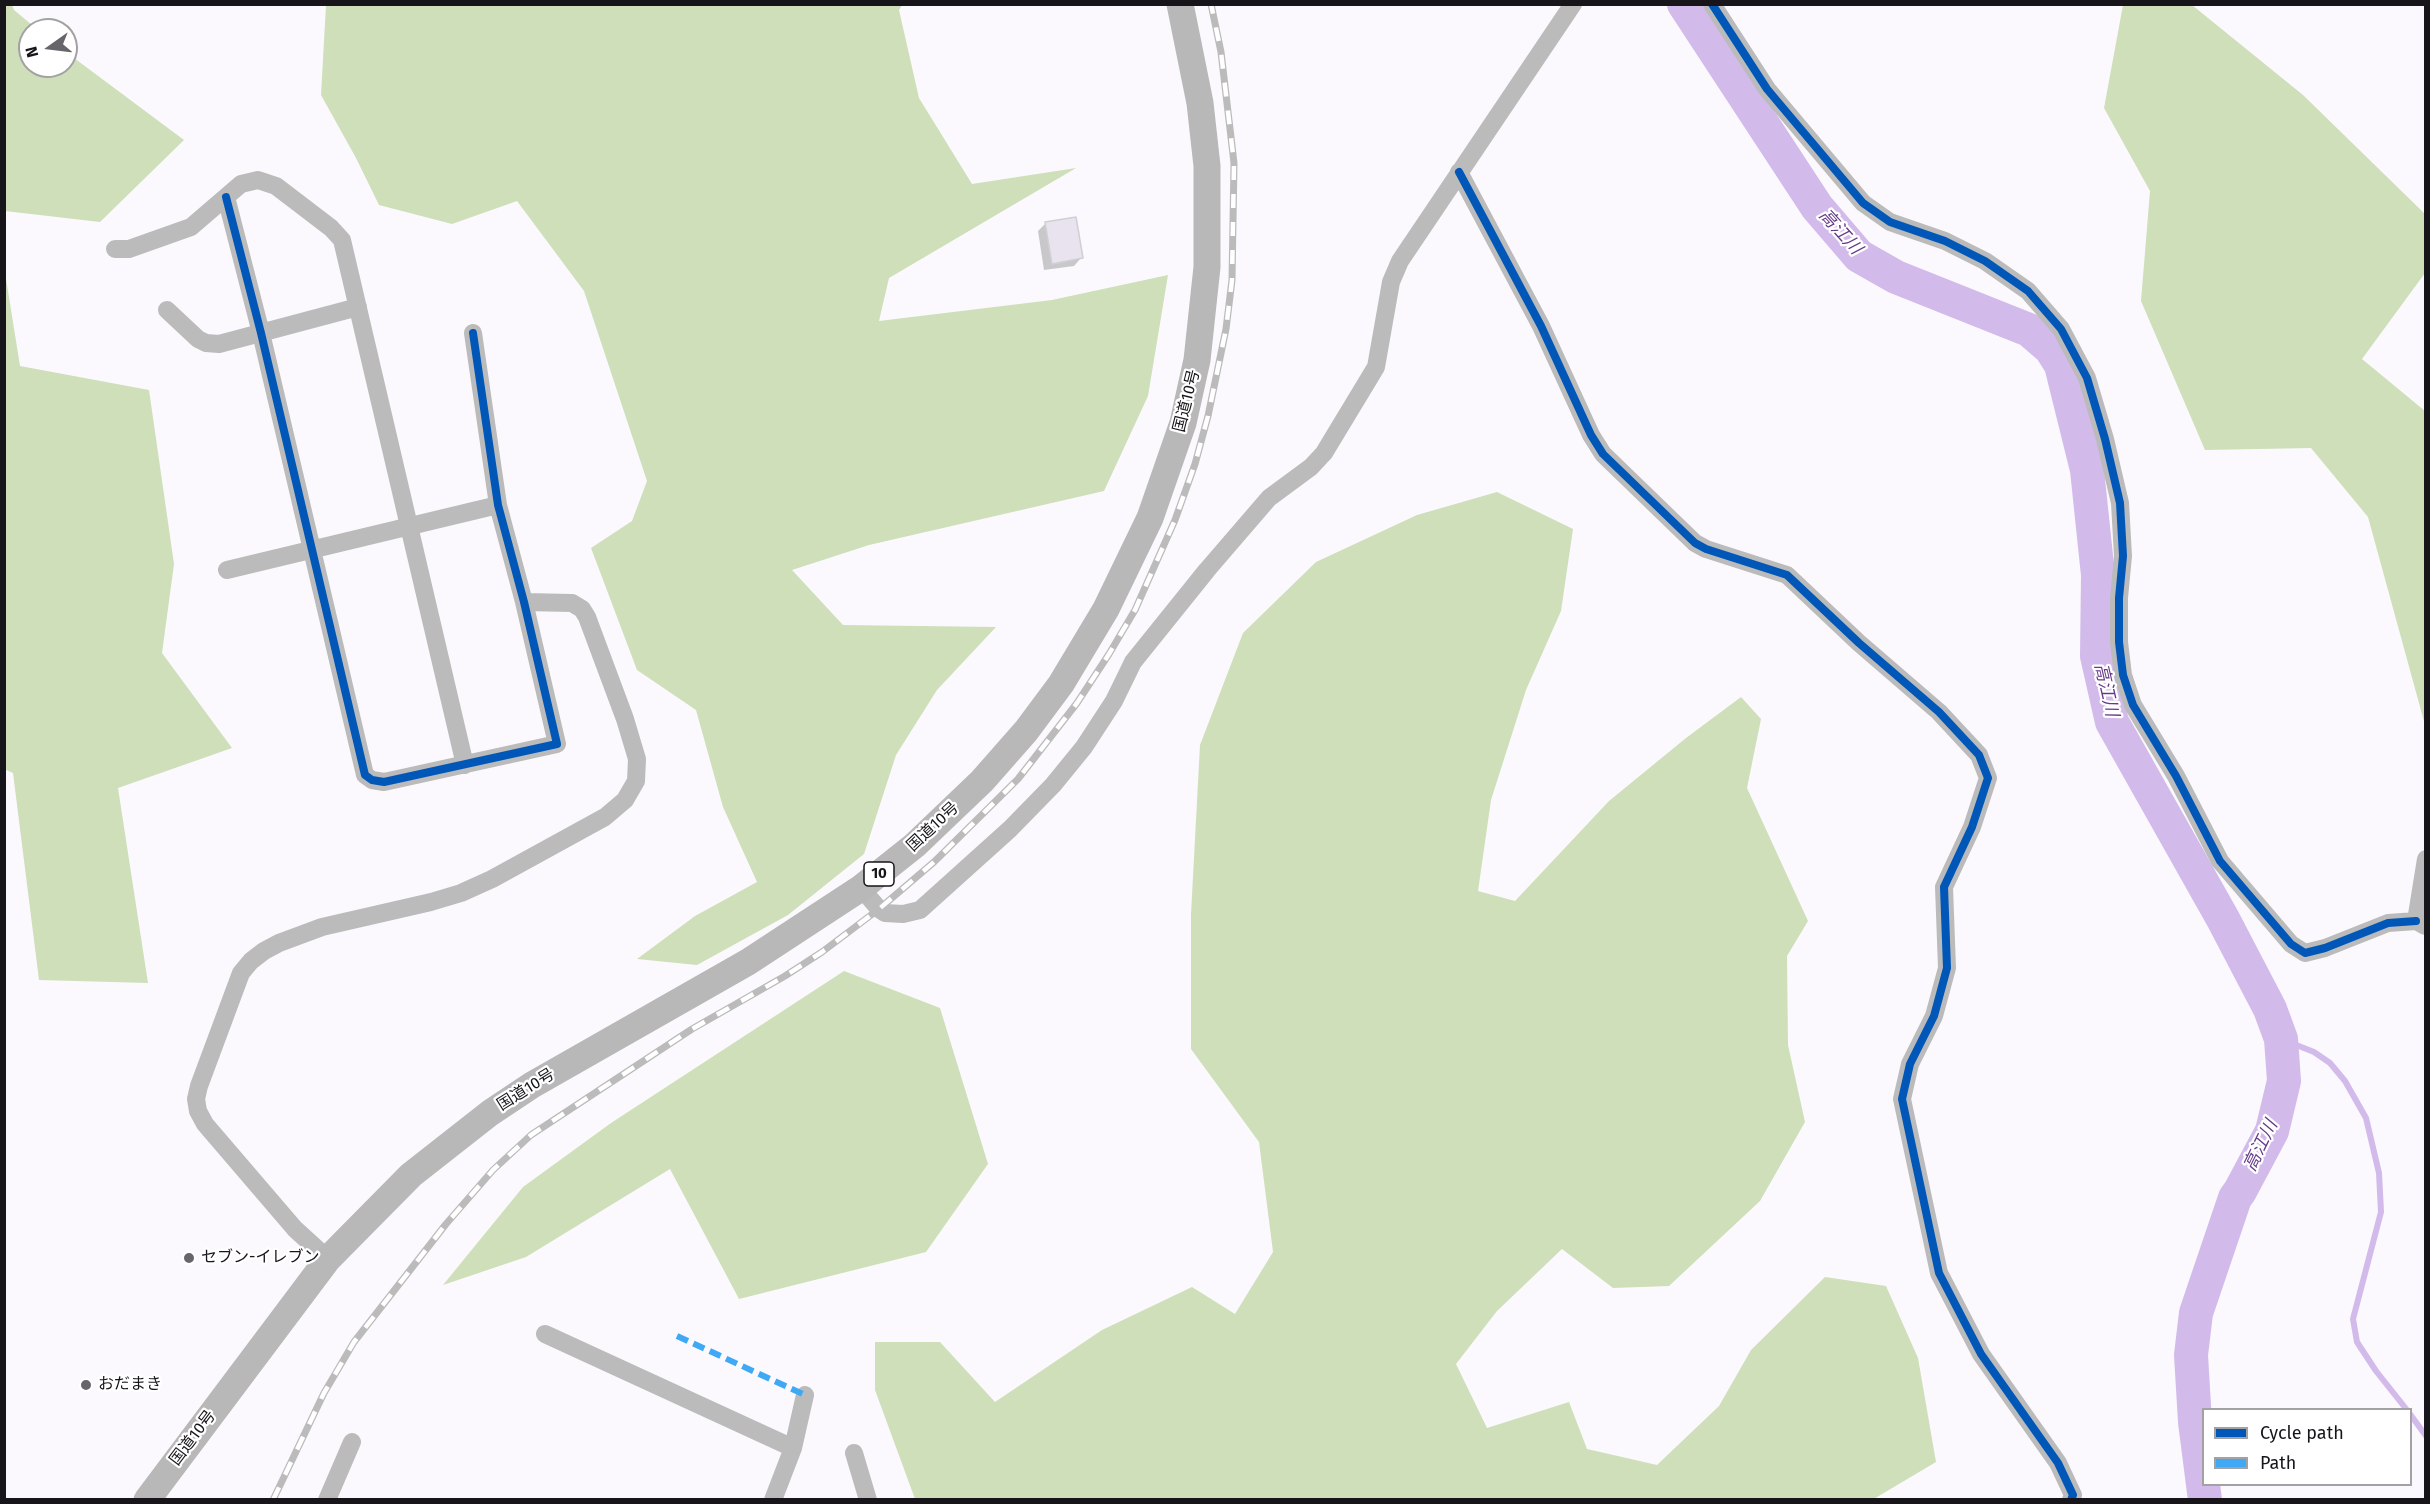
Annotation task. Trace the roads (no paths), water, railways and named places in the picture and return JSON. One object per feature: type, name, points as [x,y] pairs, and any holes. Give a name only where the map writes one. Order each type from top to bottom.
[{"type":"highway","name":"国道10号","points":[[147,1500],[328,1259],[411,1175],[490,1113],[532,1085],[748,962],[861,888],[936,826],[1008,753],[1043,709],[1078,657],[1106,609],[1141,538],[1162,489],[1183,423],[1197,360],[1207,267],[1209,201],[1205,138],[1192,57],[1180,4]]},
{"type":"street","points":[[861,888],[879,909],[885,912],[903,914],[920,910],[1010,830],[1053,785],[1096,730],[1142,648],[1259,508],[1318,460],[1330,446],[1376,367],[1395,271],[1459,172],[1574,4]]},
{"type":"street","points":[[1712,4],[1767,89],[1863,203],[1890,222],[1945,241],[1985,261],[2028,291],[2061,329],[2087,378],[2105,439],[2120,503],[2122,556],[2119,642],[2123,675],[2133,705],[2176,776],[2220,861],[2291,944],[2305,953],[2325,948],[2388,922],[2421,924],[2426,860]]},
{"type":"street","points":[[1459,172],[1514,273],[1603,454],[1695,543],[1706,549],[1787,575],[1859,643],[1940,712],[1979,755],[1988,778],[1972,827],[1944,886],[1947,968],[1934,1016],[1910,1064],[1902,1099],[1939,1273],[1981,1354],[2058,1463],[2073,1495],[2071,1500]]},
{"type":"street","points":[[115,249],[129,249],[191,227],[241,184],[258,180],[276,186],[331,228],[342,240],[465,765]]},
{"type":"street","points":[[226,197],[261,333],[365,775],[372,780],[384,782],[557,744],[524,602],[498,505],[473,333]]},
{"type":"street","points":[[168,310],[198,339],[206,343],[219,344],[358,307]]},
{"type":"street","points":[[227,570],[498,505]]},
{"type":"street","points":[[328,1259],[295,1229],[205,1124],[196,1100],[199,1086],[241,973],[264,951],[322,927],[432,902],[461,893],[492,879],[605,816],[625,800],[636,781],[637,759],[625,719],[587,617],[582,609],[572,603],[524,602]]},
{"type":"street","points":[[545,1334],[793,1448]]},
{"type":"street","points":[[773,1500],[793,1448],[805,1395]]},
{"type":"street","points":[[327,1500],[352,1442]]},
{"type":"street","points":[[854,1453],[867,1499]]},
{"type":"waterway","name":"高江川","points":[[1684,4],[1817,207],[1859,256],[1896,277],[2029,330],[2051,349],[2061,365],[2087,470],[2098,575],[2097,656],[2112,722],[2223,919],[2270,1009],[2281,1039],[2284,1081],[2272,1131],[2235,1198],[2196,1313],[2191,1355],[2195,1422],[2202,1477]]},
{"type":"waterway","points":[[2281,1039],[2314,1052],[2330,1063],[2345,1081],[2366,1118],[2379,1173],[2381,1212],[2353,1319],[2357,1342],[2376,1371],[2405,1408]]},
{"type":"waterway","points":[[2412,1417],[2426,1436]]},
{"type":"waterway","name":"高江川","points":[[2203,1486],[2205,1500]]},
{"type":"railway","points":[[273,1500],[324,1393],[354,1342],[446,1224],[493,1170],[531,1135],[692,1029],[822,952],[879,909],[934,862],[1018,779],[1077,703],[1109,654],[1135,610],[1175,520],[1195,464],[1208,416],[1226,329],[1232,280],[1234,163],[1221,52],[1211,4]]},
{"type":"place","name":"セブン-イレブン","points":[[189,1258]]},
{"type":"place","name":"おだまき","points":[[86,1385]]}]
